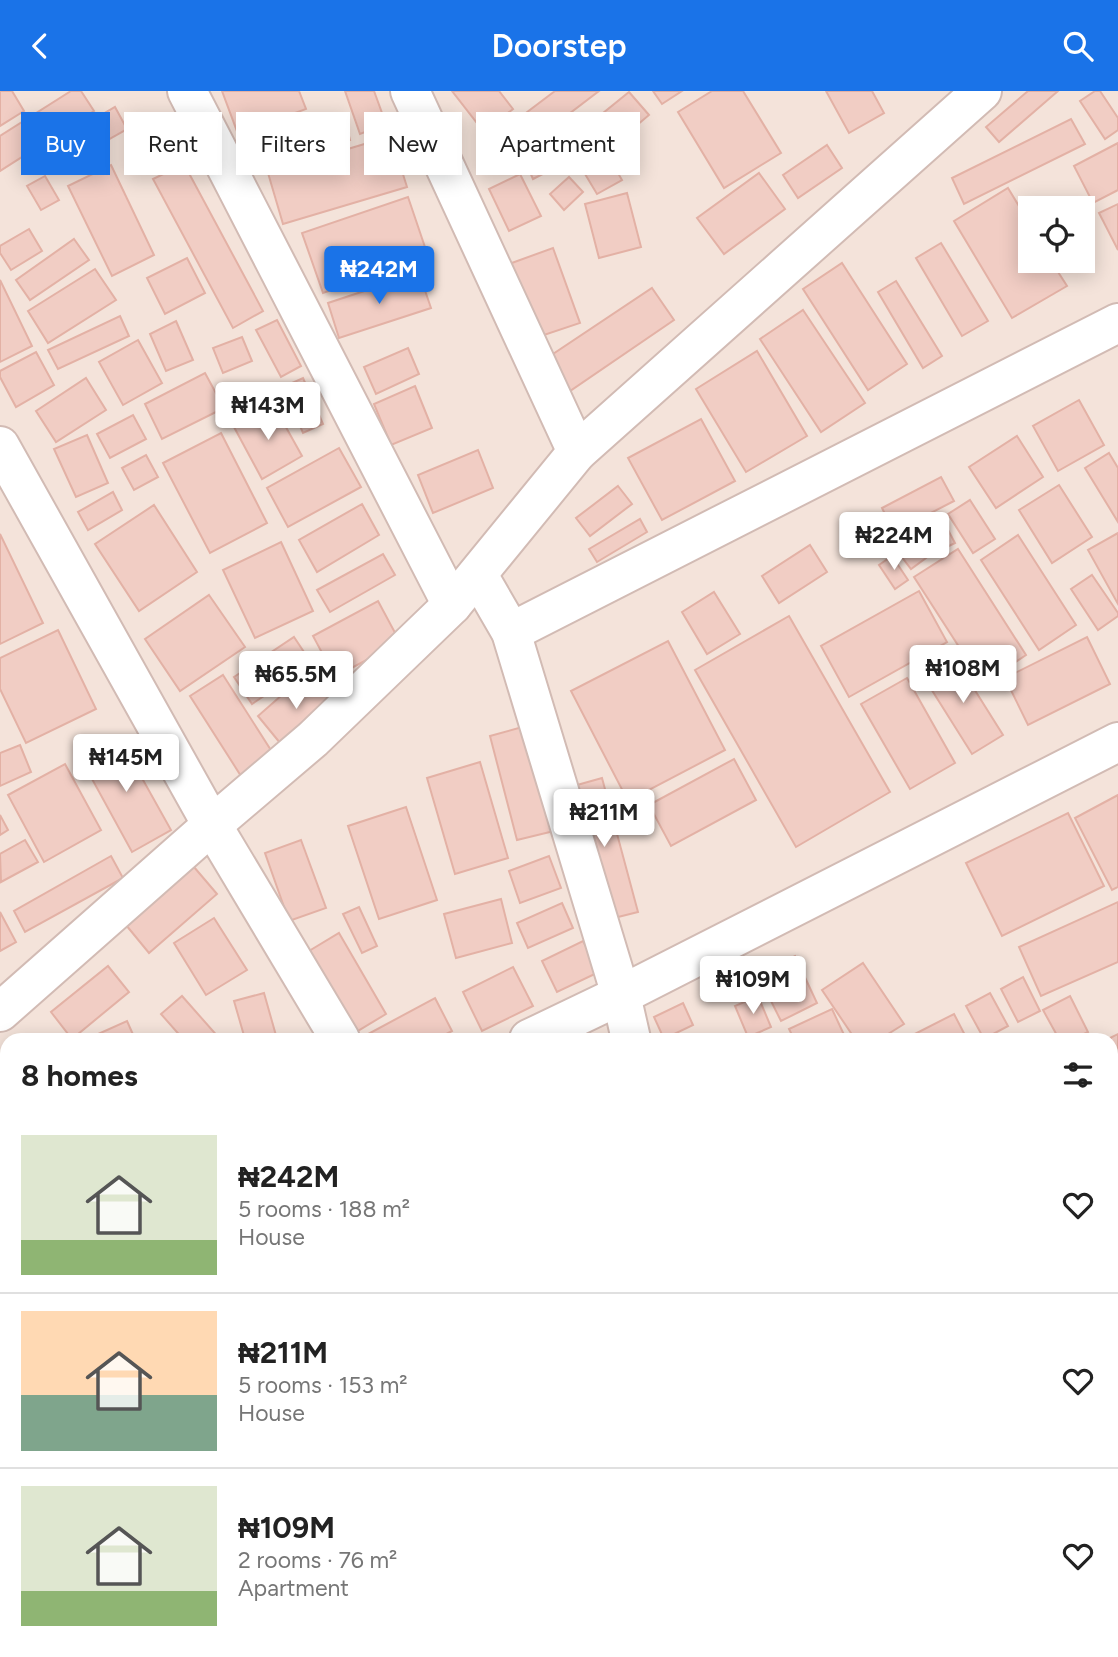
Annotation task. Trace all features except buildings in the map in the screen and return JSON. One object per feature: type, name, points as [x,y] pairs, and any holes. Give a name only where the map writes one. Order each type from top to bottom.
[{"type":"street","points":[[187,91],[452,605]]},
{"type":"street","points":[[410,91],[577,452]]},
{"type":"street","points":[[0,1012],[313,739],[452,605],[577,452],[982,91]]},
{"type":"street","points":[[510,632],[1118,323]]},
{"type":"street","points":[[0,446],[212,825],[336,1033]]},
{"type":"street","points":[[478,575],[510,632],[621,995],[630,1033]]},
{"type":"street","points":[[542,1033],[1118,741]]},
{"type":"shaded area","points":[[0,91],[1118,91],[1118,1033],[0,1033]]}]
